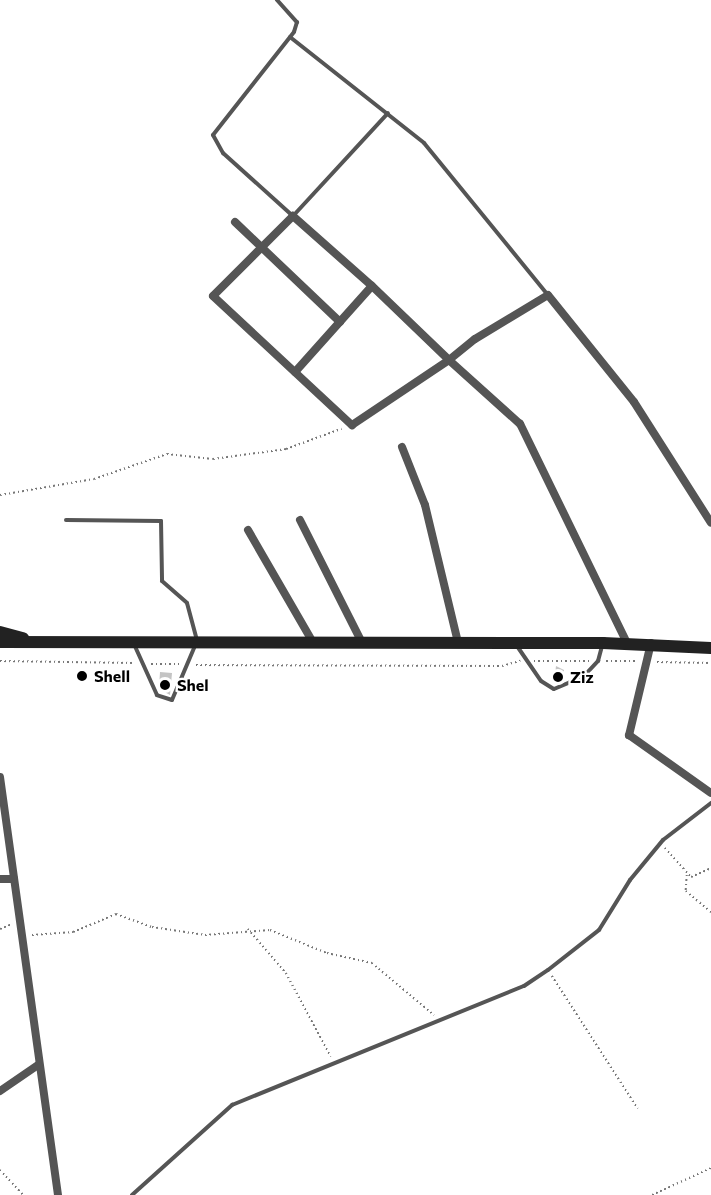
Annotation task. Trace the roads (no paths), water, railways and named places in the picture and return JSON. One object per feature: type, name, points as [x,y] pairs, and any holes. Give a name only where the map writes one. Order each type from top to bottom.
[{"type":"main road","points":[[0,632],[27,640]]},
{"type":"main road","points":[[0,642],[27,640],[603,642],[711,648]]},
{"type":"street","points":[[627,643],[528,436],[448,360],[372,286],[293,216],[213,296],[352,425],[448,360],[548,295],[629,396],[711,523]]},
{"type":"street","points":[[235,222],[340,322]]},
{"type":"street","points":[[295,372],[372,286]]},
{"type":"street","points":[[402,447],[425,505],[458,642]]},
{"type":"street","points":[[300,520],[361,641]]},
{"type":"street","points":[[248,530],[312,641]]},
{"type":"street","points":[[651,643],[629,735],[711,793]]},
{"type":"street","points":[[0,777],[18,921],[58,1195]]},
{"type":"street","points":[[0,843],[10,845]]},
{"type":"street","points":[[0,879],[14,879]]},
{"type":"street","points":[[0,1091],[38,1065]]},
{"type":"lane","points":[[277,0],[297,22],[290,37],[213,135],[223,153],[293,216],[388,113]]},
{"type":"lane","points":[[290,37],[424,143],[548,295]]},
{"type":"lane","points":[[66,520],[161,521],[162,581],[187,603],[197,641],[189,664],[168,701],[159,698],[133,641]]},
{"type":"lane","points":[[515,643],[541,681],[554,689],[577,682],[598,661],[603,642]]},
{"type":"lane","points":[[132,1195],[232,1105],[440,1020],[548,970],[599,930],[660,843],[711,803]]},
{"type":"place","name":"Shell","points":[[82,676]]},
{"type":"place","name":"Ziz","points":[[558,677]]},
{"type":"place","name":"Shel","points":[[165,685]]}]
